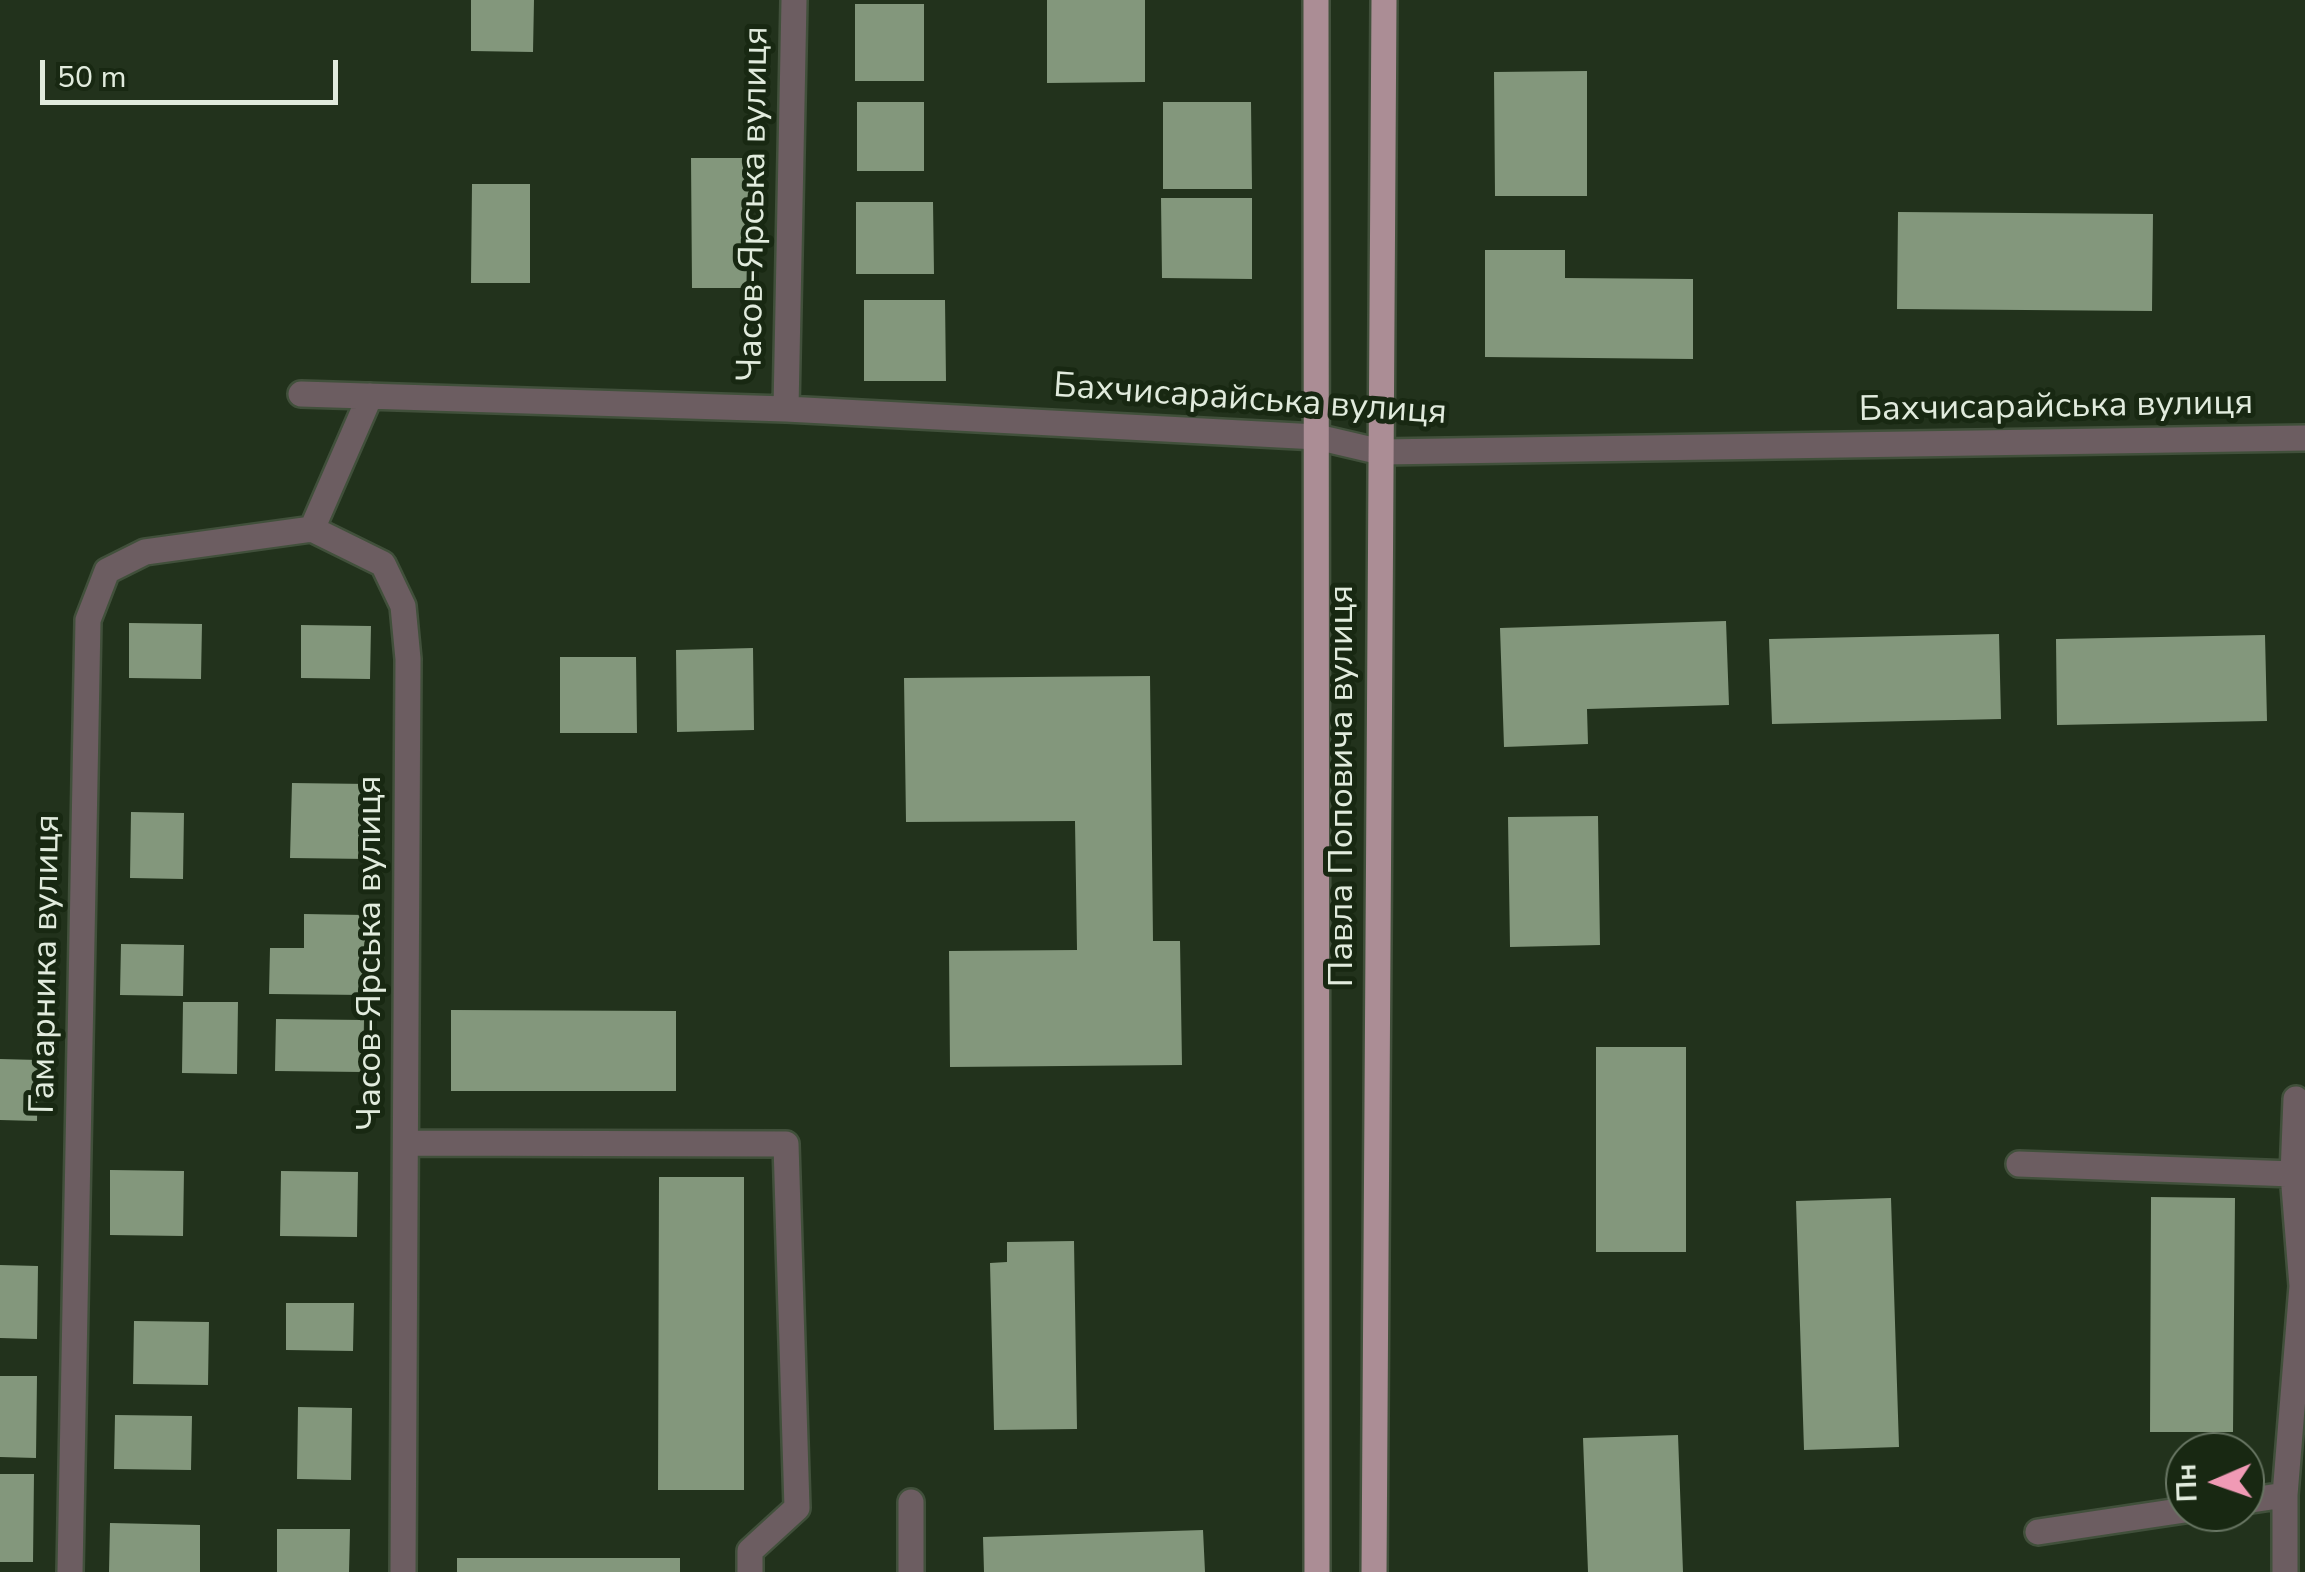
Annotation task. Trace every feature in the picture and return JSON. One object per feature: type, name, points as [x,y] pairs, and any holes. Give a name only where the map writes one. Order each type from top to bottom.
[{"type":"main road","name":"Павла Поповича вулиця","points":[[1316,0],[1317,1572]]},
{"type":"main road","name":"Павла Поповича вулиця","points":[[1374,1572],[1384,0]]},
{"type":"street","name":"Часов-Ярська вулиця","points":[[786,409],[794,0]]},
{"type":"street","name":"Бахчисарайська вулиця","points":[[301,394],[786,409],[1317,436],[1381,452],[2305,438]]},
{"type":"street","points":[[312,529],[370,396]]},
{"type":"street","name":"Часов-Ярська вулиця","points":[[312,529],[383,564],[403,606],[408,659],[403,1572]]},
{"type":"street","name":"Гамарника вулиця","points":[[70,1572],[88,620],[107,571],[145,552],[312,529]]},
{"type":"street","points":[[2286,1572],[2285,1495],[2304,1286],[2293,1174],[2296,1099]]},
{"type":"street","points":[[406,1143],[786,1144],[797,1508],[750,1551],[750,1572]]},
{"type":"street","points":[[2019,1164],[2293,1174]]},
{"type":"street","points":[[2265,1498],[2285,1495]]},
{"type":"street","points":[[911,1502],[911,1572]]},
{"type":"street","points":[[2038,1532],[2165,1513]]},
{"type":"building","points":[[471,0],[534,0],[533,52],[471,51]]},
{"type":"building","points":[[1047,0],[1145,0],[1145,82],[1047,83]]},
{"type":"building","points":[[855,4],[924,4],[924,81],[855,81]]},
{"type":"building","points":[[1587,71],[1587,196],[1495,196],[1494,72]]},
{"type":"building","points":[[857,102],[924,102],[924,171],[857,171]]},
{"type":"building","points":[[1163,102],[1251,102],[1252,189],[1163,189]]},
{"type":"building","points":[[691,158],[749,158],[750,288],[692,288]]},
{"type":"building","points":[[472,184],[530,184],[530,283],[471,283]]},
{"type":"building","points":[[1161,198],[1252,198],[1252,279],[1162,278]]},
{"type":"building","points":[[856,202],[933,202],[934,274],[856,274]]},
{"type":"building","points":[[1898,212],[2153,214],[2152,311],[1897,309]]},
{"type":"building","points":[[1485,250],[1565,250],[1565,278],[1693,279],[1693,359],[1485,357]]},
{"type":"building","points":[[864,300],[945,300],[946,381],[864,381]]},
{"type":"building","points":[[1726,621],[1729,705],[1587,709],[1588,744],[1504,747],[1500,628]]},
{"type":"building","points":[[129,623],[202,624],[201,679],[129,678]]},
{"type":"building","points":[[301,625],[371,626],[370,679],[301,678]]},
{"type":"building","points":[[1999,634],[2001,719],[1772,724],[1769,639]]},
{"type":"building","points":[[2265,635],[2267,721],[2057,725],[2056,639]]},
{"type":"building","points":[[753,648],[754,730],[677,732],[676,650]]},
{"type":"building","points":[[560,657],[636,657],[637,733],[560,733]]},
{"type":"building","points":[[1150,676],[1153,941],[1180,941],[1182,1065],[950,1067],[949,951],[1077,950],[1075,821],[906,822],[904,678]]},
{"type":"building","points":[[292,783],[369,784],[368,859],[290,858]]},
{"type":"building","points":[[131,812],[184,813],[183,879],[130,878]]},
{"type":"building","points":[[1598,816],[1600,945],[1510,947],[1508,817]]},
{"type":"building","points":[[304,914],[365,915],[365,995],[269,994],[270,948],[304,948]]},
{"type":"building","points":[[121,944],[184,945],[183,996],[120,995]]},
{"type":"building","points":[[183,1002],[238,1002],[237,1074],[182,1073]]},
{"type":"building","points":[[451,1010],[676,1011],[676,1091],[451,1091]]},
{"type":"building","points":[[276,1019],[364,1020],[363,1072],[275,1071]]},
{"type":"building","points":[[1596,1047],[1686,1047],[1686,1252],[1596,1252]]},
{"type":"building","points":[[0,1059],[38,1060],[37,1121],[0,1120]]},
{"type":"building","points":[[110,1170],[184,1171],[183,1236],[110,1235]]},
{"type":"building","points":[[281,1171],[358,1172],[357,1237],[280,1236]]},
{"type":"building","points":[[659,1177],[744,1177],[744,1490],[658,1490]]},
{"type":"building","points":[[2151,1197],[2235,1198],[2233,1432],[2150,1432]]},
{"type":"building","points":[[1891,1198],[1899,1447],[1804,1450],[1796,1201]]},
{"type":"building","points":[[1074,1241],[1077,1429],[994,1430],[990,1263],[1007,1262],[1007,1242]]},
{"type":"building","points":[[0,1265],[38,1266],[37,1339],[0,1338]]},
{"type":"building","points":[[286,1303],[354,1303],[353,1351],[286,1350]]},
{"type":"building","points":[[134,1321],[209,1322],[208,1385],[133,1384]]},
{"type":"building","points":[[0,1376],[37,1376],[36,1458],[0,1457]]},
{"type":"building","points":[[298,1407],[352,1408],[351,1480],[297,1479]]},
{"type":"building","points":[[115,1415],[192,1416],[191,1470],[114,1469]]},
{"type":"building","points":[[1678,1435],[1683,1572],[1588,1572],[1583,1438]]},
{"type":"building","points":[[0,1474],[34,1474],[33,1562],[0,1562]]},
{"type":"building","points":[[110,1523],[200,1525],[200,1572],[109,1572]]},
{"type":"building","points":[[277,1529],[350,1529],[349,1572],[277,1572]]},
{"type":"building","points":[[1203,1530],[1205,1572],[984,1572],[983,1537]]},
{"type":"building","points":[[457,1558],[680,1558],[680,1572],[457,1572]]}]
